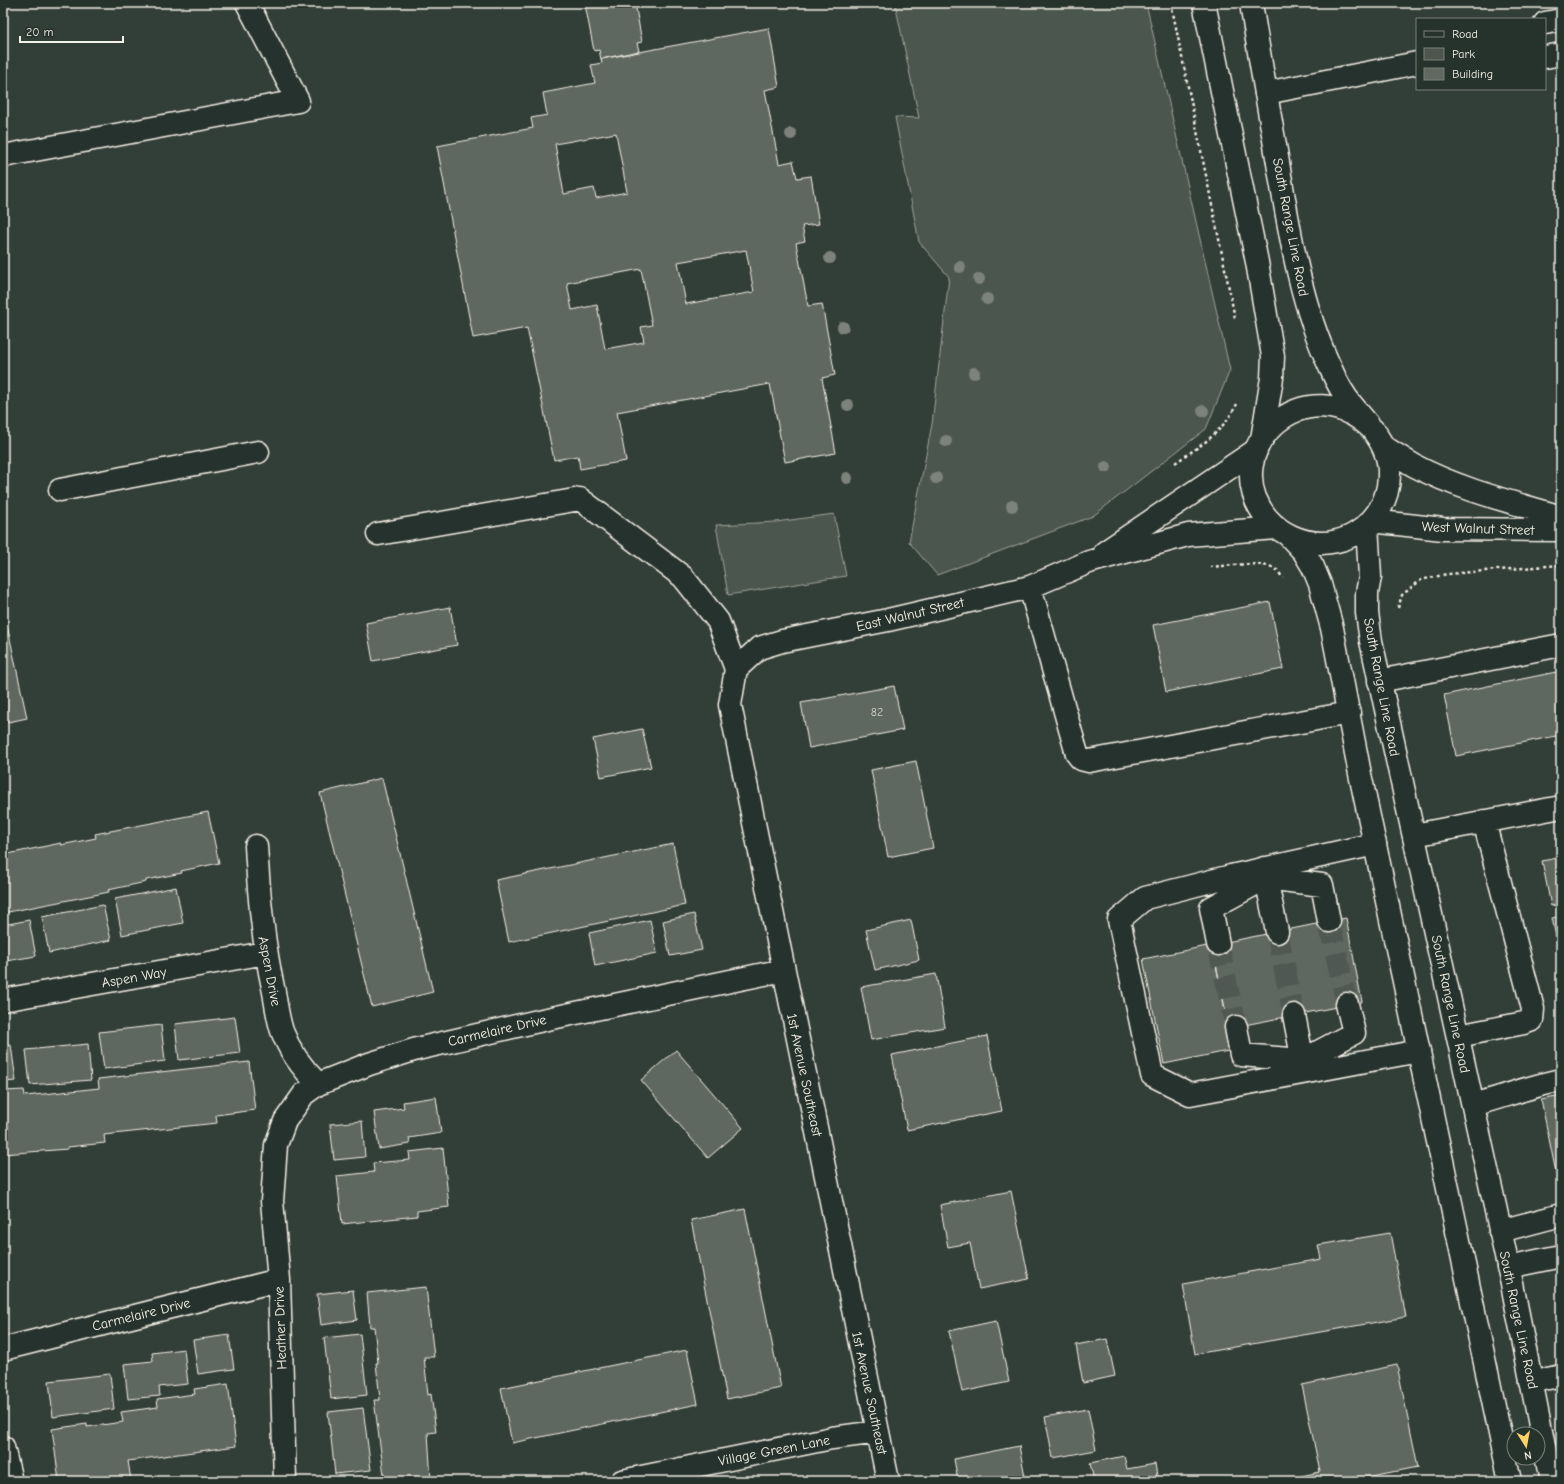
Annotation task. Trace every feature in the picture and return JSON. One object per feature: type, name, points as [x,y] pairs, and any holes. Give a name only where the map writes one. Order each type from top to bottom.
[{"type":"street","points":[[3,156],[298,101],[248,3]]},
{"type":"street","points":[[1204,3],[1263,293],[1273,356],[1272,378],[1259,444],[1252,464],[1254,492],[1259,506],[1304,552],[1320,584],[1332,628],[1375,844],[1510,1481]]},
{"type":"street","name":"South Range Line Road","points":[[1251,3],[1288,222],[1308,312],[1317,338],[1342,392],[1380,440]]},
{"type":"street","points":[[1546,23],[1561,20]]},
{"type":"street","points":[[1546,57],[1561,54]]},
{"type":"street","points":[[1266,93],[1416,63]]},
{"type":"street","points":[[1259,444],[1271,427],[1282,418],[1295,411],[1324,406],[1339,408],[1353,414],[1365,422],[1380,440],[1388,459],[1388,486],[1379,511],[1369,523],[1354,535],[1338,541],[1322,543],[1305,542],[1283,532]]},
{"type":"street","name":"West Walnut Street","points":[[1380,440],[1416,466],[1450,482],[1561,517]]},
{"type":"street","name":"East Walnut Street","points":[[1089,562],[1259,444]]},
{"type":"street","points":[[60,490],[258,452]]},
{"type":"street","points":[[378,534],[580,499],[683,577],[718,621],[736,670]]},
{"type":"street","name":"South Range Line Road","points":[[1369,523],[1370,576],[1367,593],[1367,613],[1379,681],[1508,1267],[1551,1481]]},
{"type":"street","name":"West Walnut Street","points":[[1369,523],[1443,529],[1561,530]]},
{"type":"street","name":"East Walnut Street","points":[[736,670],[759,648],[782,641],[888,620],[1030,587],[1089,562],[1188,535],[1283,532]]},
{"type":"street","points":[[1030,587],[1077,754],[1081,759],[1089,761],[1349,713]]},
{"type":"street","points":[[1379,681],[1561,645]]},
{"type":"street","name":"1st Avenue Southeast","points":[[736,670],[730,705],[888,1481]]},
{"type":"street","points":[[1414,835],[1561,807]]},
{"type":"street","points":[[1458,1036],[1524,1023],[1532,1020],[1533,1010],[1484,822]]},
{"type":"street","points":[[1375,844],[1265,873],[1145,898],[1119,920],[1130,975],[1152,1075],[1190,1094],[1304,1066],[1419,1051]]},
{"type":"street","name":"Aspen Drive","points":[[256,846],[259,903],[265,953],[282,1031],[290,1048],[307,1073],[318,1084]]},
{"type":"street","points":[[1265,873],[1277,932]]},
{"type":"street","points":[[1218,944],[1211,908],[1265,873],[1322,885],[1329,922]]},
{"type":"street","name":"Aspen Way","points":[[3,1000],[265,953]]},
{"type":"street","name":"Carmelaire Drive","points":[[274,1174],[276,1145],[285,1121],[304,1094],[318,1084],[369,1064],[417,1049],[547,1019],[784,970]]},
{"type":"street","points":[[1236,1027],[1241,1055],[1304,1066],[1354,1033],[1347,1004]]},
{"type":"street","points":[[1294,1015],[1304,1066]]},
{"type":"street","points":[[1473,1105],[1500,1098],[1532,1086],[1561,1080]]},
{"type":"street","name":"Heather Drive","points":[[274,1174],[272,1201],[279,1280],[285,1481]]},
{"type":"street","points":[[1500,1231],[1561,1216]]},
{"type":"street","points":[[1508,1267],[1561,1256]]},
{"type":"street","name":"Carmelaire Drive","points":[[3,1349],[279,1280]]},
{"type":"street","points":[[1531,1382],[1561,1375]]},
{"type":"street","name":"Village Green Lane","points":[[622,1481],[832,1438],[878,1432]]},
{"type":"street","points":[[3,1447],[11,1481]]},
{"type":"path","points":[[1171,3],[1235,322]]},
{"type":"path","points":[[1175,463],[1214,436],[1229,419],[1238,398]]},
{"type":"path","points":[[1396,610],[1402,595],[1420,580],[1447,574],[1561,564]]},
{"type":"green space","points":[[895,3],[1146,3],[1230,370],[1206,429],[1093,516],[937,575],[909,542],[932,424],[949,277],[919,242],[895,117],[919,118]]},
{"type":"green space","points":[[834,514],[846,576],[728,595],[716,525],[776,522]]},
{"type":"building","points":[[635,3],[642,42],[637,43],[639,51],[601,59],[599,50],[594,51],[585,4]]},
{"type":"building","points":[[769,28],[779,87],[765,90],[779,164],[793,161],[797,178],[811,176],[819,224],[802,226],[805,241],[796,243],[808,306],[822,304],[835,375],[822,378],[836,453],[785,462],[770,384],[617,412],[626,461],[580,469],[578,456],[554,460],[527,328],[473,338],[437,146],[533,128],[531,118],[547,115],[543,93],[595,83],[591,65],[602,63],[601,59]],"holes":[[[616,133],[627,192],[596,198],[594,188],[564,194],[555,144]],[[746,250],[754,292],[686,304],[678,262]],[[641,269],[652,325],[641,327],[644,342],[605,349],[597,305],[572,310],[567,283]]]},
{"type":"building","points":[[1270,602],[1283,669],[1166,692],[1153,625]]},
{"type":"building","points":[[3,606],[27,718],[4,723],[6,735],[3,736]]},
{"type":"building","points":[[450,607],[457,645],[373,661],[366,623]]},
{"type":"building","points":[[1561,671],[1561,735],[1456,756],[1444,695]]},
{"type":"building","points":[[894,686],[903,730],[809,748],[801,703]]},
{"type":"building","points":[[642,729],[651,767],[601,777],[593,739]]},
{"type":"building","points":[[916,761],[933,848],[888,857],[871,770]]},
{"type":"building","points":[[382,778],[433,992],[372,1007],[320,793]]},
{"type":"building","points":[[208,812],[219,863],[181,871],[182,873],[146,880],[146,882],[108,890],[109,892],[3,913],[3,855],[61,843],[61,845],[96,838],[95,834]]},
{"type":"building","points":[[673,844],[685,905],[509,942],[496,880]]},
{"type":"building","points":[[1561,857],[1561,904],[1551,906],[1542,861]]},
{"type":"building","points":[[176,887],[183,923],[122,935],[115,899]]},
{"type":"building","points":[[103,905],[111,940],[49,953],[42,917]]},
{"type":"building","points":[[694,914],[702,950],[670,956],[663,921]]},
{"type":"building","points":[[1561,916],[1561,961],[1552,918]]},
{"type":"building","points":[[1346,918],[1362,1002],[1229,1028],[1212,945]]},
{"type":"building","points":[[29,920],[36,956],[6,961],[5,958],[3,958],[3,925]]},
{"type":"building","points":[[650,920],[657,953],[595,966],[589,933]]},
{"type":"building","points":[[911,920],[919,960],[875,970],[866,930]]},
{"type":"building","points":[[1212,945],[1233,1050],[1164,1064],[1143,959]]},
{"type":"building","points":[[936,974],[945,1027],[871,1040],[861,987]]},
{"type":"building","points":[[235,1017],[240,1053],[179,1060],[175,1024]]},
{"type":"building","points":[[161,1025],[165,1061],[104,1069],[99,1032]]},
{"type":"building","points":[[987,1036],[1002,1111],[907,1130],[892,1055]]},
{"type":"building","points":[[88,1044],[91,1080],[30,1085],[26,1050]]},
{"type":"building","points":[[11,1045],[16,1081],[3,1082],[3,1046]]},
{"type":"building","points":[[676,1050],[743,1128],[708,1158],[641,1080]]},
{"type":"building","points":[[249,1062],[255,1110],[216,1115],[217,1123],[104,1135],[105,1143],[68,1147],[68,1149],[3,1154],[3,1091],[24,1090],[25,1096],[99,1088],[98,1079]]},
{"type":"building","points":[[1561,1096],[1561,1192],[1560,1192],[1541,1100]]},
{"type":"building","points":[[436,1097],[441,1133],[409,1138],[410,1144],[379,1149],[374,1112],[404,1108],[403,1102]]},
{"type":"building","points":[[362,1121],[365,1157],[334,1160],[330,1124]]},
{"type":"building","points":[[443,1148],[449,1207],[417,1211],[417,1216],[342,1224],[337,1176],[374,1172],[373,1163],[410,1160],[409,1152]]},
{"type":"building","points":[[1011,1191],[1029,1279],[979,1289],[970,1243],[948,1247],[940,1205]]},
{"type":"building","points":[[745,1209],[781,1388],[727,1399],[691,1220]]},
{"type":"building","points":[[1390,1233],[1406,1317],[1195,1354],[1183,1284],[1321,1259],[1318,1245]]},
{"type":"building","points":[[426,1287],[434,1357],[424,1357],[428,1395],[431,1394],[436,1432],[428,1433],[431,1481],[373,1481],[373,1476],[384,1475],[374,1400],[380,1400],[376,1363],[378,1363],[374,1327],[370,1327],[367,1293]]},
{"type":"building","points":[[353,1290],[357,1320],[321,1325],[317,1294]]},
{"type":"building","points":[[996,1321],[1009,1382],[962,1392],[949,1331]]},
{"type":"building","points":[[360,1334],[367,1395],[331,1399],[324,1338]]},
{"type":"building","points":[[229,1335],[234,1369],[198,1374],[193,1340]]},
{"type":"building","points":[[1107,1339],[1115,1376],[1083,1383],[1076,1345]]},
{"type":"building","points":[[184,1349],[188,1384],[159,1387],[160,1396],[128,1399],[124,1364],[153,1361],[152,1353]]},
{"type":"building","points":[[687,1350],[698,1404],[512,1443],[501,1388]]},
{"type":"building","points":[[1397,1365],[1418,1467],[1348,1481],[1287,1481],[1287,1479],[1320,1472],[1302,1385]]},
{"type":"building","points":[[110,1374],[114,1409],[53,1417],[49,1381]]},
{"type":"building","points":[[228,1384],[236,1446],[128,1461],[131,1480],[59,1481],[52,1429],[87,1424],[87,1427],[123,1422],[121,1412],[158,1407],[157,1399],[195,1394],[194,1389]]},
{"type":"building","points":[[363,1408],[371,1470],[335,1474],[328,1412]]},
{"type":"building","points":[[1088,1409],[1096,1450],[1053,1458],[1045,1417]]},
{"type":"building","points":[[1019,1446],[1026,1481],[958,1481],[954,1459]]},
{"type":"building","points":[[1124,1456],[1127,1469],[1155,1464],[1158,1481],[1094,1481],[1090,1463]]},
{"type":"tunnel","points":[[1329,921],[1347,1004]]},
{"type":"tunnel","points":[[1277,932],[1294,1015]]},
{"type":"tunnel","points":[[1218,944],[1236,1027]]}]
